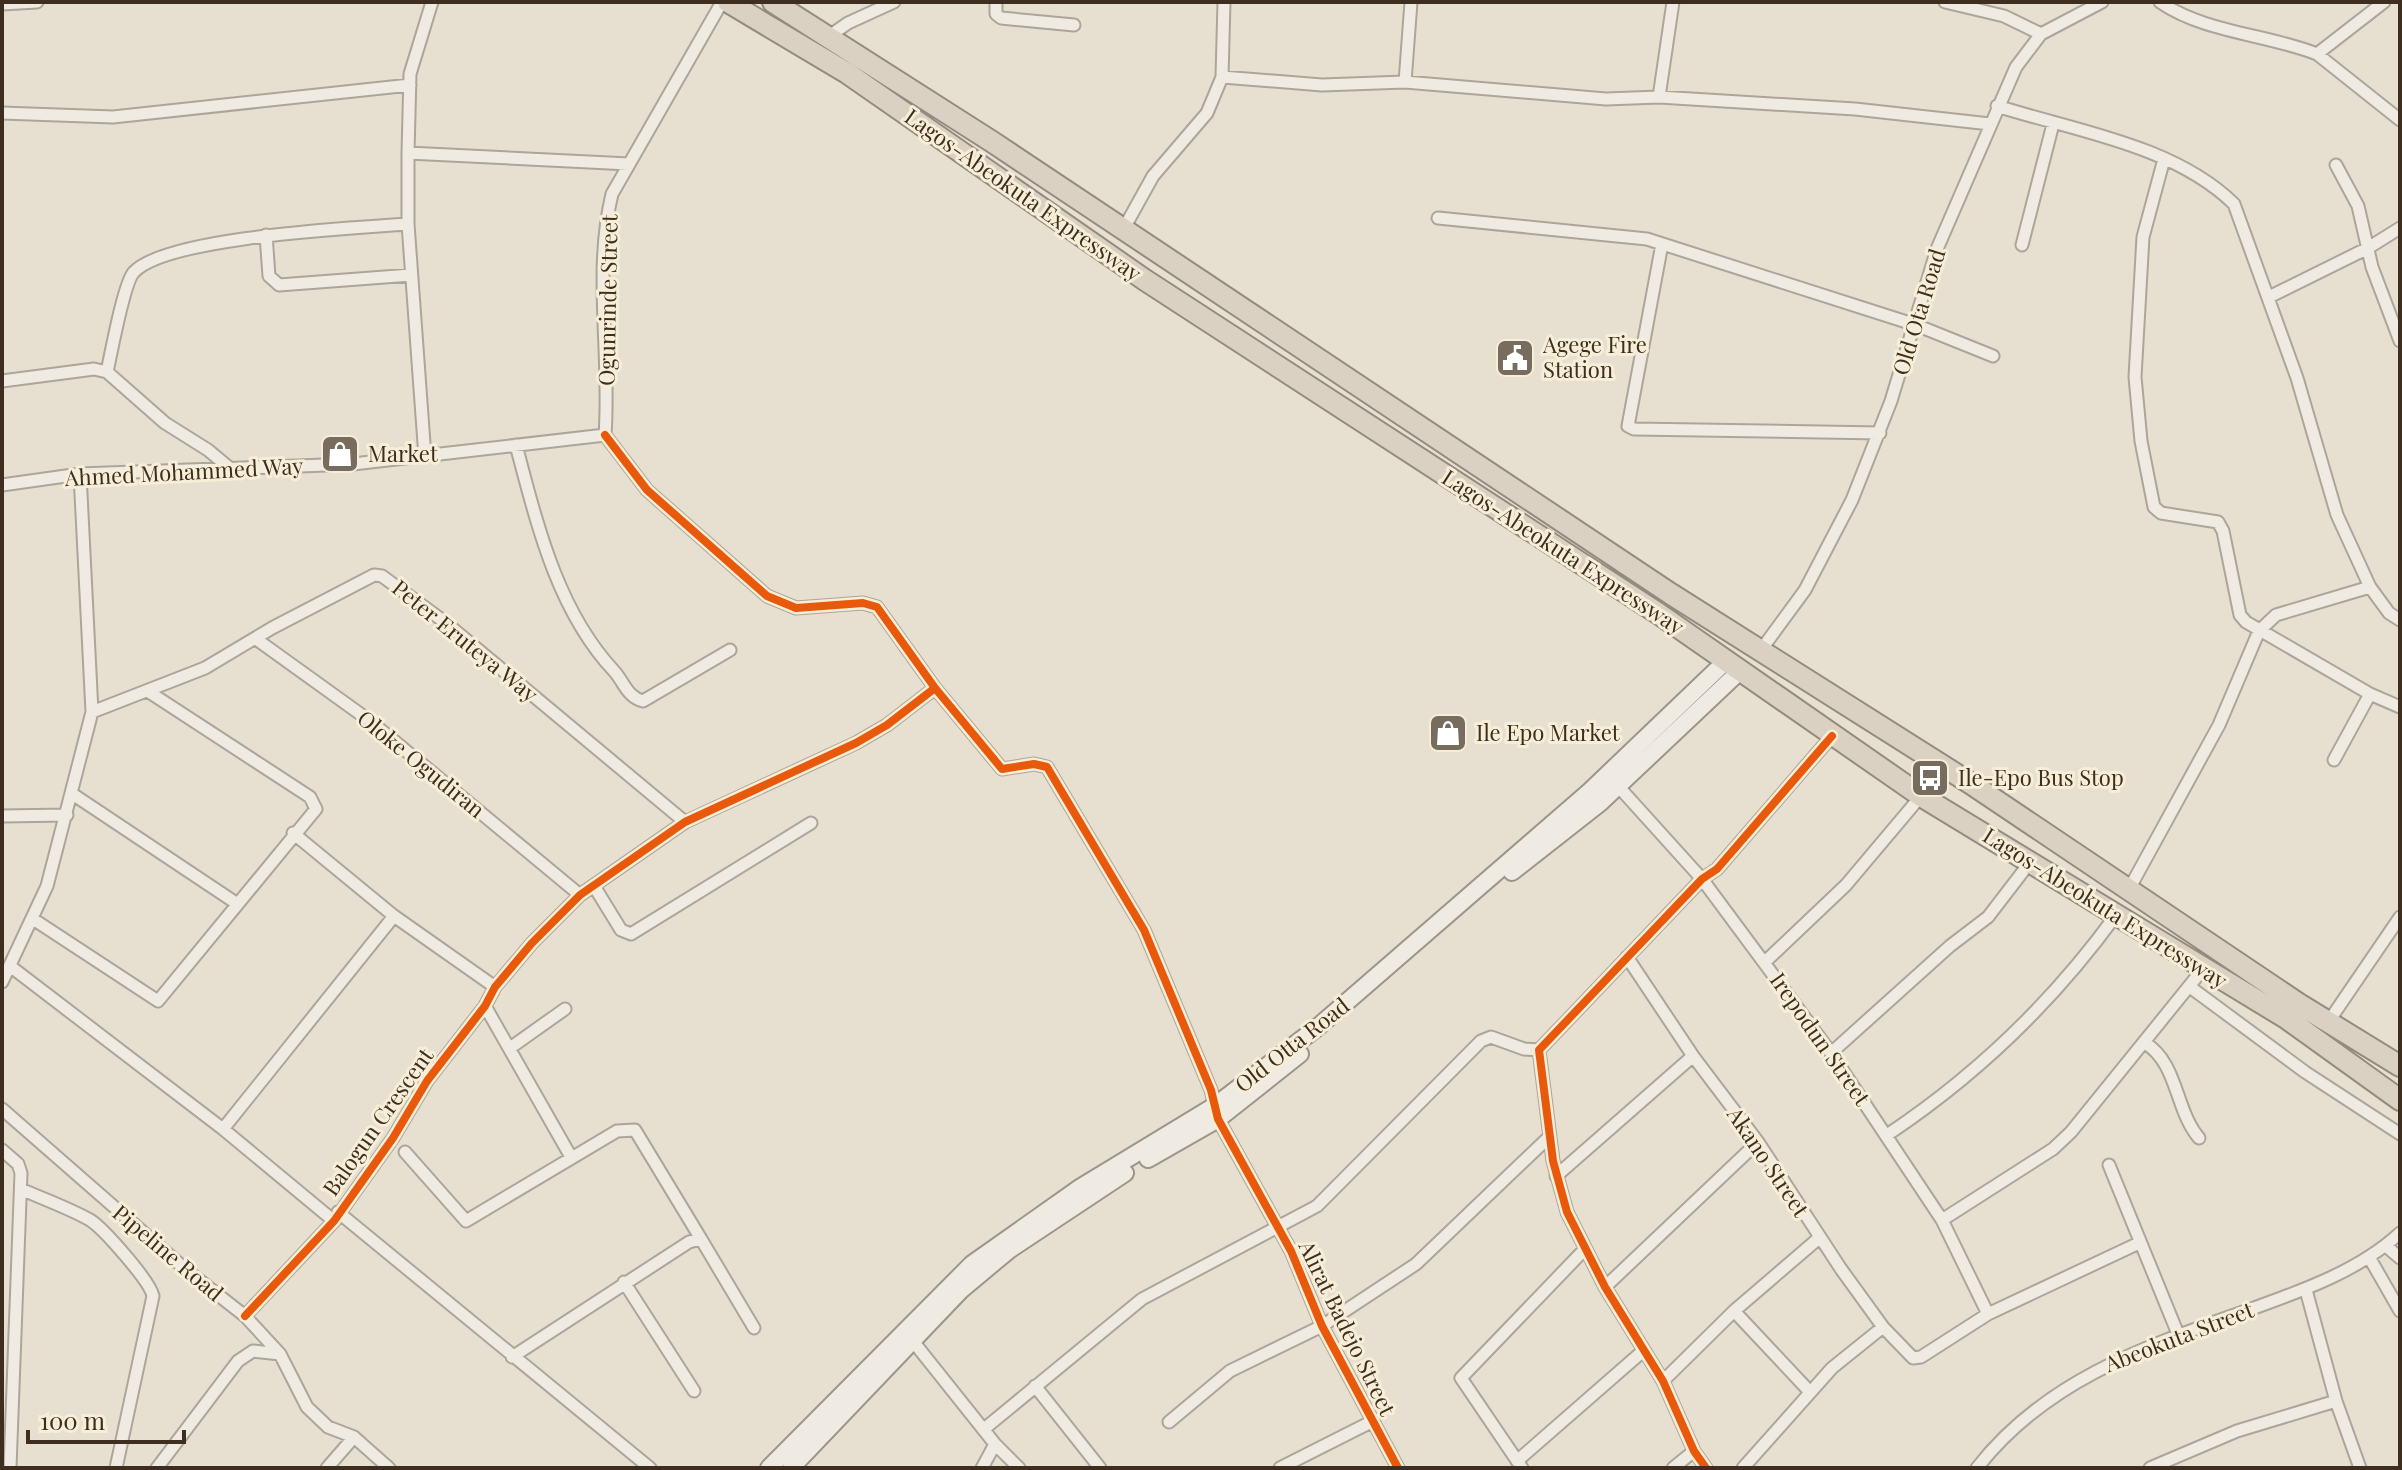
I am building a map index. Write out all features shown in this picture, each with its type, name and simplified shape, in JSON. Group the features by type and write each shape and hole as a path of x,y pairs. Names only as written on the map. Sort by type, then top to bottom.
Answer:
{"highway":[{"name":"Lagos-Abeokuta Expressway","path":"725,2 847,73 1145,280 1734,665 1921,796 2203,969 2292,1011 2329,1021 2400,1066"},
{"name":"Lagos-Abeokuta Expressway","path":"773,2 2128,891 2292,1011 2400,1100"}],"main road":[{"path":"1217,1112 1325,1035 1494,886 1618,786 1734,665"},
{"name":"Old Otta Road","path":"791,1468 961,1290 1009,1250 1217,1112 1734,665"},
{"name":"Old Otta Road","path":"769,1468 906,1327 982,1255 1081,1187 1217,1112"}],"street":[{"path":"2,4 37,2"},
{"path":"425,457 408,224 408,153 414,53 432,2"},
{"name":"Ogunrinde Street","path":"605,435 606,219 612,194 725,2"},
{"path":"828,37 848,23 894,2"},
{"path":"996,2 996,14 1001,18 1074,25"},
{"path":"1123,230 1153,176 1207,113 1222,77 1224,2"},
{"path":"1405,82 1411,2"},
{"path":"1659,97 1673,2"},
{"path":"1945,2 2004,16 2041,34"},
{"name":"Old Ota Road","path":"1761,650 1805,590 1836,535 1880,433 1916,325 1937,249 2016,67 2041,34 2102,2"},
{"path":"2160,2 2199,20 2317,54 2400,120"},
{"path":"2317,54 2384,2"},
{"path":"1222,77 1322,85 1405,82 1553,96 1659,97 1855,109 1990,124"},
{"path":"2,113 113,117 410,85"},
{"path":"1997,106 2164,159 2223,193 2234,204 2269,297 2337,515 2370,587 2389,613 2400,620"},
{"path":"2022,245 2053,124"},
{"path":"408,153 629,164"},
{"path":"2164,159 2143,237 2135,377 2141,441 2151,498 2161,513 2218,522 2223,531 2240,615 2259,631 2370,694 2400,707"},
{"path":"2336,165 2358,206 2368,248 2400,341"},
{"path":"1438,218 1631,236 1916,325 1993,356"},
{"path":"107,372 130,275 150,258 266,235 408,224"},
{"path":"2269,297 2368,248 2400,228"},
{"path":"266,235 269,276 279,285 411,275"},
{"path":"1662,244 1628,426 1634,429 1880,433"},
{"path":"2,381 94,369 107,372 165,423 208,450 232,470"},
{"path":"605,435 647,490 767,596 796,608 863,603 877,607 935,688"},
{"name":"Ahmed Mohammed Way","path":"2,485 80,474 232,470 425,457 605,435"},
{"path":"516,445 539,528 561,587 594,649 625,689 643,701 730,650"},
{"path":"2,982 33,919 67,815 92,712 80,474"},
{"name":"Peter Eruteya Way","path":"92,712 205,668 374,575 391,579 685,822"},
{"path":"2128,891 2212,739 2259,631 2276,615 2370,587"},
{"name":"Oloke Ogudiran","path":"256,639 370,721 580,895"},
{"name":"Balogun Crescent","path":"245,1316 336,1216 393,1138 427,1081 485,1006 495,987 532,943 580,895 685,822 856,743 887,725 935,688"},
{"name":"Alirat Badejo Street","path":"935,688 1002,769 1034,764 1047,767 1144,930 1217,1112 1276,1228 1291,1251 1322,1326 1398,1468"},
{"path":"33,919 158,1001 293,833 316,809 310,797 149,692"},
{"path":"2334,760 2370,694"},
{"path":"1706,1468 1694,1451 1663,1381 1605,1287 1567,1212 1549,1137 1539,1050 1702,879 1717,869 1832,736"},
{"name":"Irepodun Street","path":"1618,786 1702,879 1766,961 1831,1053 1942,1220 1988,1314"},
{"path":"71,793 236,903"},
{"path":"1766,961 1846,885 1921,796"},
{"path":"2,816 67,815"},
{"path":"594,886 621,930 631,934 811,823"},
{"path":"293,833 394,916 495,987"},
{"path":"1831,1053 1950,946 1988,917 2031,861"},
{"path":"1887,1135 1954,1089 2013,1037 2116,915"},
{"path":"223,1129 394,916"},
{"path":"2329,1021 2400,917"},
{"name":"Akano Street","path":"1627,957 1693,1056 1758,1142 1819,1238 1883,1327 1913,1358 1918,1359 1988,1314"},
{"path":"10,966 336,1216 410,1268 512,1357 650,1468"},
{"path":"1942,1220 2053,1149 2089,1113 2203,969"},
{"path":"2190,987 2305,1072 2400,1134"},
{"path":"485,1006 571,1157"},
{"path":"510,1048 565,1009"},
{"path":"984,1429 1142,1299 1302,1217 1348,1178 1481,1041 1491,1037 1524,1049 1539,1050"},
{"path":"2145,1043 2163,1059 2187,1121 2199,1138"},
{"path":"1556,1176 1693,1056"},
{"name":"Pipeline Road","path":"2,1109 185,1269 245,1316 280,1354 307,1407 328,1427 354,1437 389,1468"},
{"path":"405,1152 466,1221 617,1131 635,1130 754,1328"},
{"path":"1169,1422 1208,1385 1322,1326 1428,1254 1549,1137"},
{"path":"1605,1287 1758,1142"},
{"path":"2,1150 18,1164 21,1189 10,1468"},
{"path":"2109,1165 2178,1334"},
{"path":"21,1189 94,1223 141,1272 152,1288 153,1296 116,1468"},
{"name":"Abeokuta Street","path":"1977,1468 2008,1430 2059,1392 2108,1363 2178,1334 2306,1290 2369,1257 2400,1233"},
{"path":"1663,1381 1734,1311 1819,1238"},
{"path":"512,1357 624,1282 689,1242 701,1239"},
{"path":"1988,1314 2139,1243"},
{"path":"2386,1246 2400,1258"},
{"path":"1585,1249 1461,1378 1520,1465 1643,1351"},
{"path":"2369,1257 2400,1311"},
{"path":"624,1282 694,1391"},
{"path":"2306,1290 2336,1401 2360,1468"},
{"path":"1734,1311 1810,1392"},
{"path":"1743,1468 1810,1392 1883,1327"},
{"path":"912,1340 995,1444 1019,1468"},
{"path":"157,1468 238,1361 253,1351 280,1354"},
{"path":"1035,1386 1100,1468"},
{"path":"2150,1468 2237,1431 2336,1401"},
{"path":"1280,1468 1371,1422"},
{"path":"327,1468 354,1437"},
{"path":"982,1468 995,1444"},
{"path":"1673,1468 1694,1451"}],"cycle path":[{"path":"605,435 647,490 767,596 796,608 863,603 877,607 935,688 1002,769 1034,764 1047,767 1144,930 1211,1090 1218,1119 1291,1251 1322,1326 1398,1468"},
{"path":"245,1316 334,1221 393,1138 427,1081 485,1006 495,987 532,943 580,895 685,822 856,743 887,725 935,688"},
{"path":"1706,1468 1694,1451 1663,1381 1605,1287 1567,1212 1553,1161 1539,1050 1702,879 1717,869 1832,736"}],"place":[{"name":"Agege Fire Station","path":"1515,358"},
{"name":"Market","path":"340,454"},
{"name":"Ile Epo Market","path":"1448,733"},
{"name":"Ile-Epo Bus Stop","path":"1930,778"}]}
